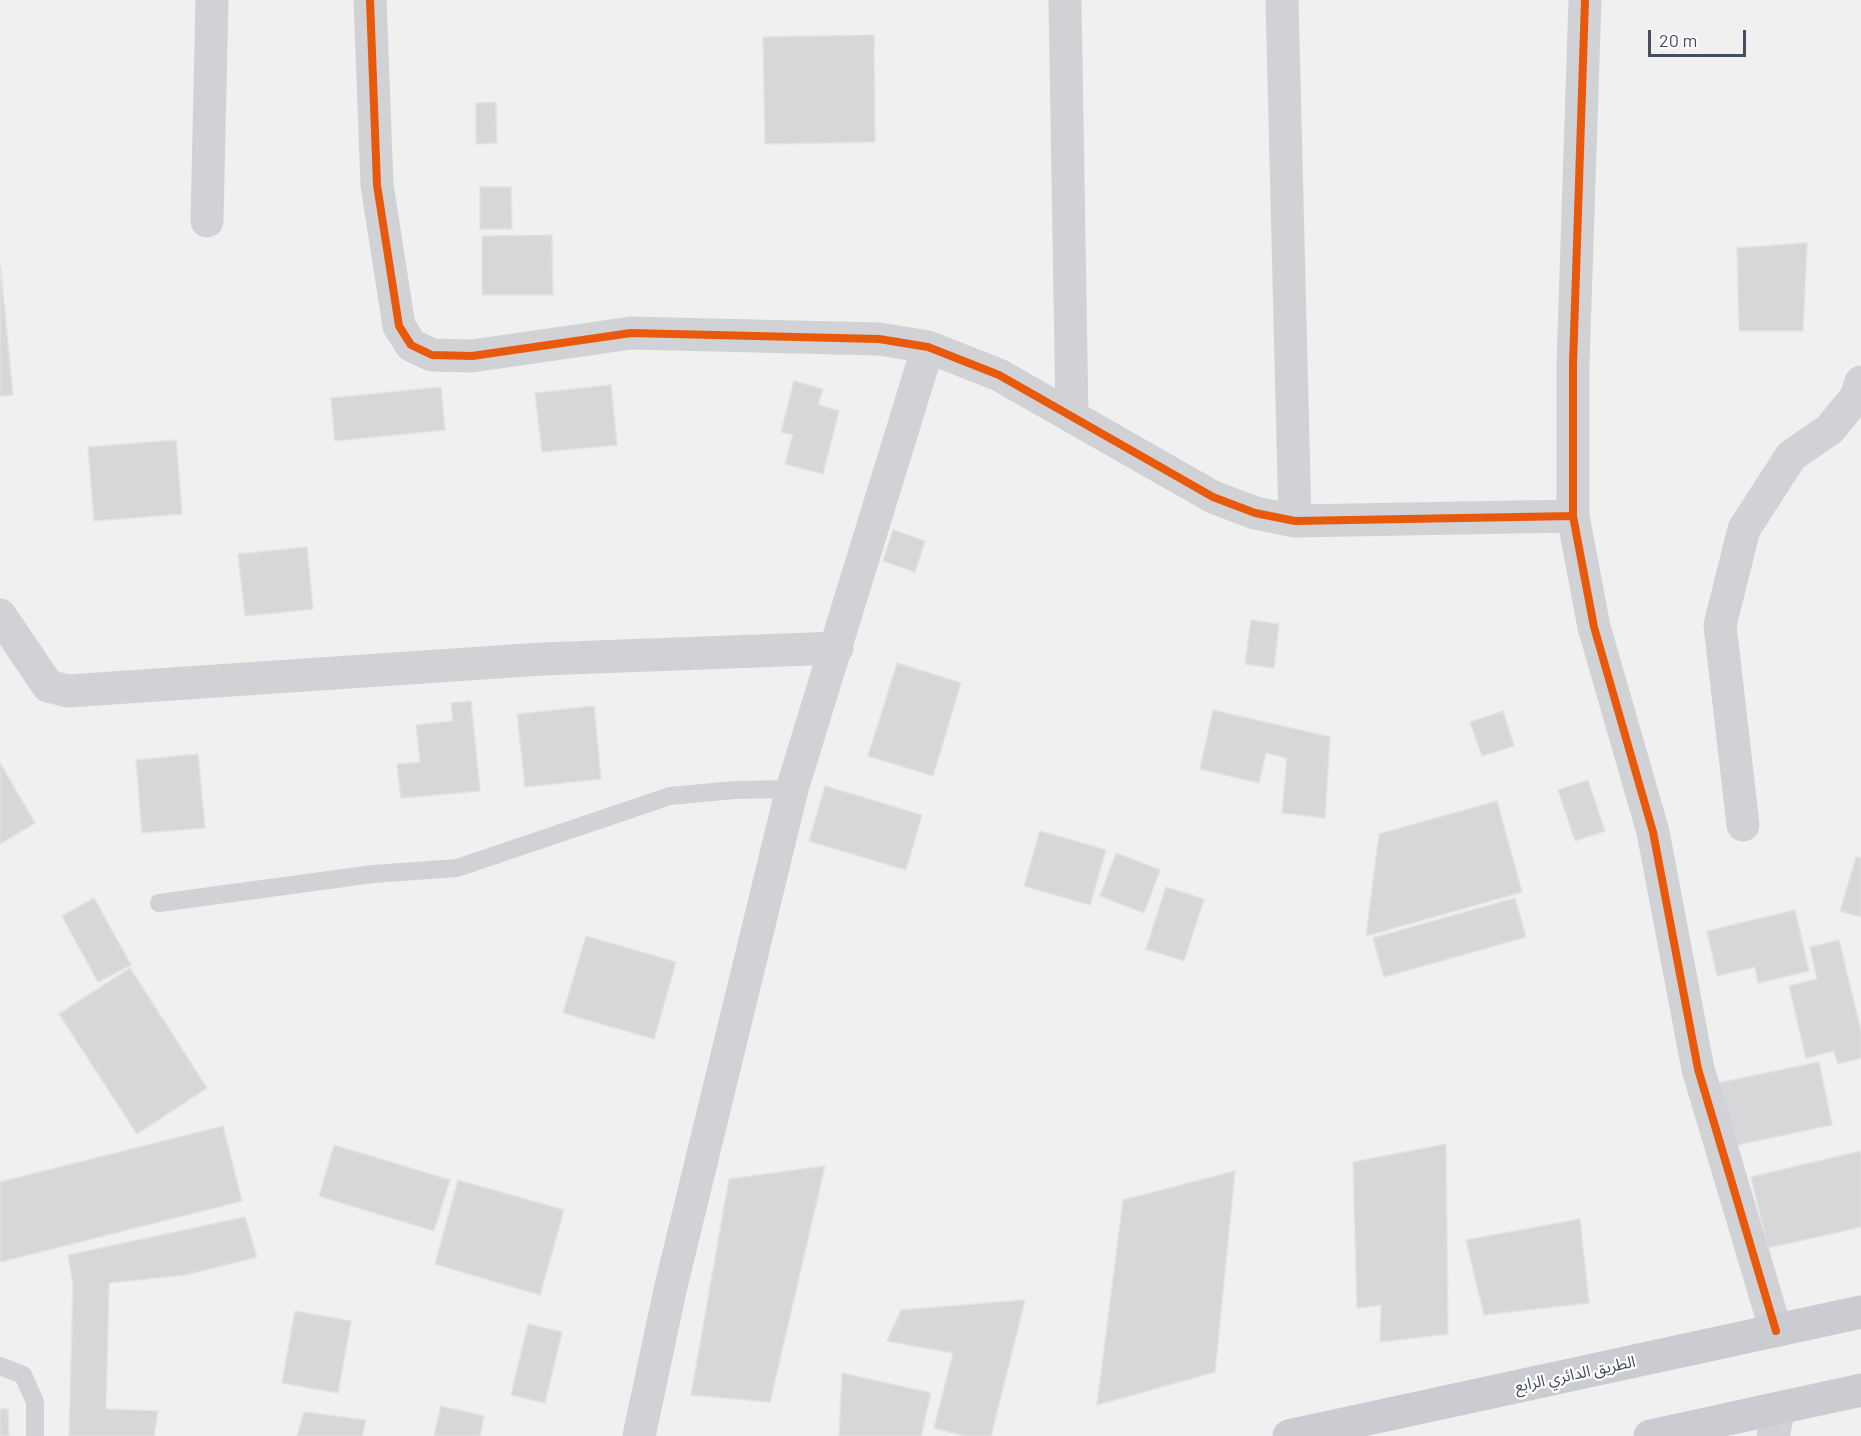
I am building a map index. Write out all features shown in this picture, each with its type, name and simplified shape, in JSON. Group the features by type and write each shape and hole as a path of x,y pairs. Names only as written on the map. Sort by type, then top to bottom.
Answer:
{"main road":[{"name":"الطريق الدائري الرابع","path":"1289,1436 1861,1312"},
{"path":"1650,1436 1776,1422 1861,1390"}],"street":[{"path":"207,221 212,0"},
{"path":"370,0 377,185 399,326 411,345 432,355 472,356 631,333 879,339 928,347 999,375 1213,497 1255,513 1295,521 1574,516"},
{"path":"1065,0 1072,416"},
{"path":"1282,0 1295,521"},
{"path":"1585,0 1573,364 1574,516 1594,627 1653,832 1698,1069 1776,1331"},
{"path":"639,1436 674,1275 792,789 928,347"},
{"path":"1743,825 1720,625 1744,528 1791,456 1830,429 1856,397 1861,382"},
{"path":"0,615 48,686 68,691 542,659 837,648"}],"lane":[{"path":"159,903 373,874 457,868 670,796 735,790 792,789"},
{"path":"0,1366 23,1375 35,1402 35,1436"}],"building":[{"path":"874,35 875,142 765,144 763,37"},
{"path":"496,102 497,143 476,144 476,103"},
{"path":"480,187 511,187 512,229 480,229"},
{"path":"552,235 553,295 482,295 482,236"},
{"path":"1807,243 1803,331 1739,331 1737,248"},
{"path":"0,262 13,395 0,396"},
{"path":"794,381 823,389 818,405 839,411 823,474 785,464 793,435 781,432"},
{"path":"611,385 617,445 542,452 535,393"},
{"path":"441,387 445,430 335,441 331,398"},
{"path":"176,440 182,514 94,521 88,447"},
{"path":"893,530 925,541 915,572 883,561"},
{"path":"307,547 313,609 245,616 238,554"},
{"path":"1251,620 1279,624 1274,668 1245,664"},
{"path":"897,663 961,683 933,776 868,756"},
{"path":"471,701 480,791 401,798 397,764 420,762 416,725 453,721 451,703"},
{"path":"594,706 601,779 525,787 517,714"},
{"path":"1213,710 1330,737 1325,818 1282,813 1287,758 1266,753 1259,783 1200,769"},
{"path":"1503,711 1514,746 1482,756 1470,722"},
{"path":"198,754 205,828 142,833 136,760"},
{"path":"0,763 35,823 0,844"},
{"path":"1588,780 1605,831 1575,841 1558,790"},
{"path":"825,786 922,815 906,870 809,841"},
{"path":"1497,801 1522,892 1366,936 1379,834"},
{"path":"1040,831 1106,850 1090,905 1024,886"},
{"path":"1116,853 1160,870 1144,913 1100,896"},
{"path":"1856,857 1861,858 1861,917 1840,911"},
{"path":"1166,887 1204,899 1184,961 1146,949"},
{"path":"94,898 131,965 98,982 62,916"},
{"path":"1515,898 1526,937 1384,977 1373,938"},
{"path":"1795,910 1809,971 1758,983 1755,967 1717,976 1707,931"},
{"path":"586,936 676,962 654,1039 563,1013"},
{"path":"1839,940 1861,1031 1861,1058 1838,1064 1834,1051 1806,1058 1789,986 1817,979 1810,947"},
{"path":"130,968 207,1088 137,1134 59,1014"},
{"path":"1819,1062 1832,1125 1727,1147 1713,1084"},
{"path":"223,1126 242,1201 0,1262 0,1182"},
{"path":"1446,1144 1448,1334 1380,1342 1381,1305 1357,1308 1353,1162"},
{"path":"334,1145 450,1180 434,1231 319,1196"},
{"path":"1861,1151 1861,1227 1768,1248 1751,1177"},
{"path":"825,1166 770,1402 691,1395 729,1179"},
{"path":"1235,1171 1215,1372 1097,1405 1123,1200"},
{"path":"458,1180 564,1210 540,1295 435,1264"},
{"path":"245,1217 257,1257 185,1275 109,1283 106,1409 158,1411 154,1436 69,1436 73,1286 68,1255"},
{"path":"1580,1219 1589,1303 1484,1315 1466,1240"},
{"path":"1025,1300 991,1436 965,1436 934,1428 953,1353 887,1341 901,1310"},
{"path":"295,1311 351,1321 338,1393 282,1383"},
{"path":"528,1324 562,1332 545,1403 511,1395"},
{"path":"842,1373 931,1393 921,1436 839,1436"},
{"path":"441,1406 484,1416 480,1436 434,1436"},
{"path":"0,1409 8,1409 9,1436 0,1436"},
{"path":"304,1412 366,1420 362,1436 297,1436"}],"cycle path":[{"path":"370,0 377,185 399,326 411,345 432,355 472,356 631,333 879,339 928,347 999,375 1213,497 1255,513 1295,521 1573,516"},
{"path":"1585,0 1573,364 1573,516 1594,627 1653,832 1698,1069 1776,1331"}]}
